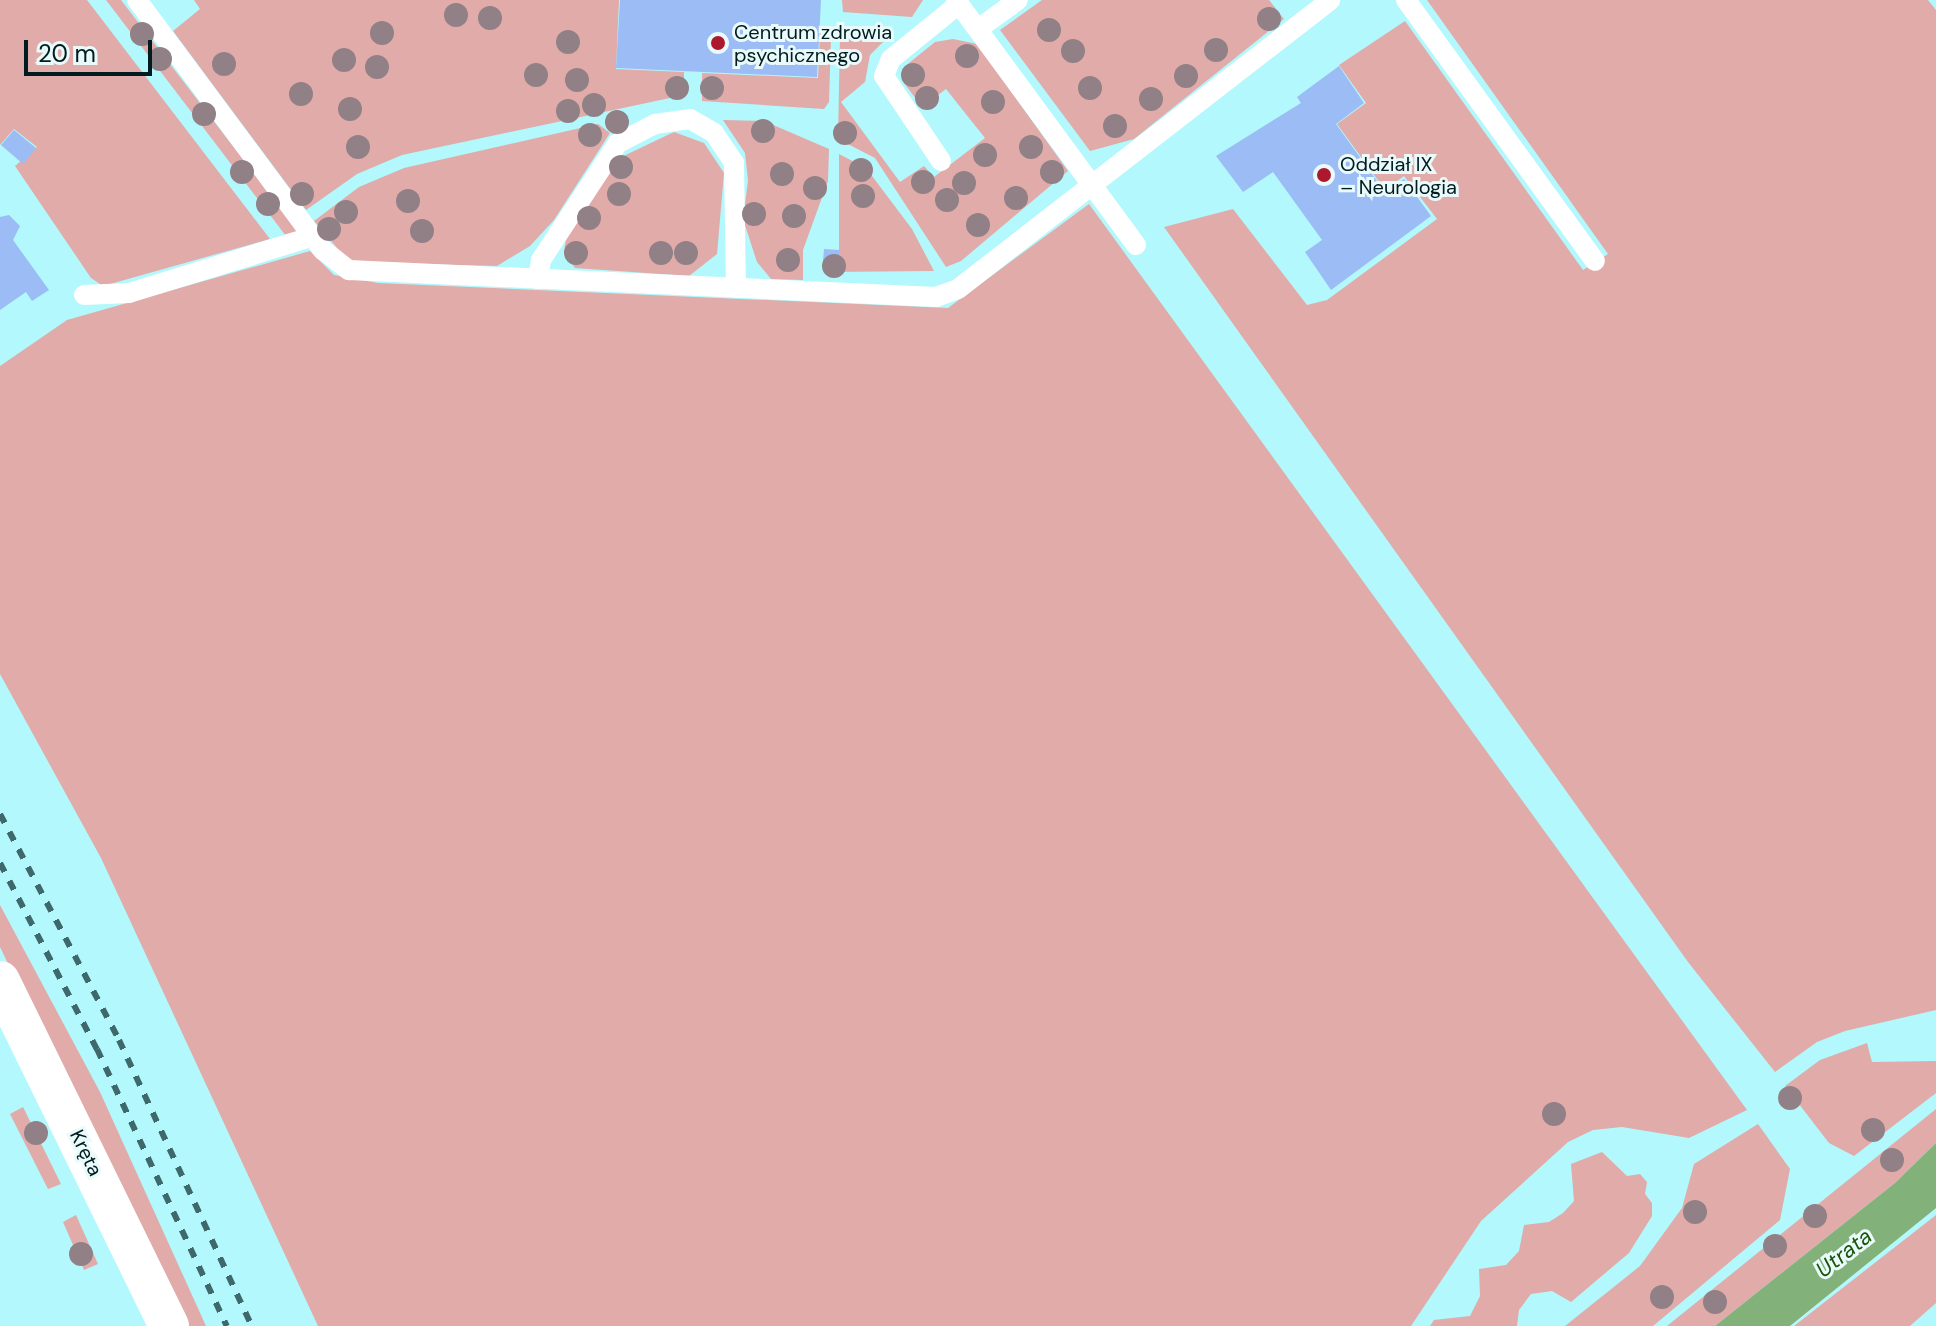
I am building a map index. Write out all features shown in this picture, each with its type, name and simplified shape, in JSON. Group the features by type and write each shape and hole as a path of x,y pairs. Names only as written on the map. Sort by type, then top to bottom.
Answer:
{"street":[{"name":"Kręta","path":"0,981 169,1326"}],"lane":[{"path":"137,0 335,263 358,272 948,294 1330,0"},
{"path":"978,29 1018,0"},
{"path":"1406,0 1595,261"},
{"path":"941,161 884,76 891,59 958,2 1136,245"},
{"path":"538,279 541,260 618,143 655,124 690,119 714,133 734,163 736,288"},
{"path":"84,295 129,293 314,236"}],"shaded area":[{"path":"0,0 87,0 270,239 103,286 91,278 15,166 37,147 14,129 0,145"},
{"path":"106,0 121,0 298,231 286,236"},
{"path":"194,0 619,0 616,69 684,72 684,95 402,155 357,174 306,210 173,31 200,9"},
{"path":"842,0 923,0 912,17 843,12"},
{"path":"1042,0 1269,0 1284,19 1134,139 1090,151 1000,30"},
{"path":"1427,0 1928,0 1936,10 1936,1010 1845,1031 1817,1042 1775,1072 1688,962 1164,227 1233,209 1307,305 1327,300 1437,219 1404,176 1385,190 1337,124 1366,103 1339,65 1405,21 1583,270 1608,254"},
{"path":"820,31 831,38 829,102 824,109 702,101 702,73 818,78"},
{"path":"846,31 891,34 870,55 865,82 841,102 900,182 924,166 934,177 985,138 946,89 922,107 904,83 904,67 935,42 953,39 977,44 1068,171 961,261 946,267 875,158 838,139 840,37"},
{"path":"723,120 764,121 829,149 828,181 803,250 803,280 771,279 757,262 743,219 748,181 745,153"},
{"path":"598,124 610,133 554,220 530,246 497,266 349,262 314,221 359,187 404,168"},
{"path":"674,132 704,143 724,173 717,254 689,276 575,268 564,252 566,238 615,160"},
{"path":"839,154 866,168 912,229 934,271 827,272 826,263 839,262"},
{"path":"1089,204 1747,1110 1689,1138 1622,1127 1593,1130 1568,1142 1481,1221 1411,1326 318,1326 101,858 0,674 0,366 67,320 310,251 334,275 378,283 948,308"},
{"path":"0,905 100,1092 206,1326 183,1326 0,947"},
{"path":"1867,1043 1872,1062 1936,1061 1936,1093 1854,1156 1829,1143 1785,1086 1820,1060"},
{"path":"23,1107 61,1184 48,1189 10,1114"},
{"path":"1936,1109 1936,1143 1895,1183 1715,1326 1667,1326"},
{"path":"1758,1124 1790,1169 1780,1220 1653,1326 1565,1326 1640,1266 1682,1208 1694,1164"},
{"path":"1602,1152 1627,1176 1640,1174 1647,1182 1645,1194 1652,1203 1652,1216 1629,1253 1571,1302 1552,1291 1531,1294 1519,1310 1517,1326 1430,1326 1434,1320 1470,1316 1480,1296 1479,1269 1506,1265 1519,1251 1524,1225 1549,1222 1563,1213 1574,1201 1571,1164"},
{"path":"76,1215 98,1264 84,1270 63,1222"},
{"path":"1936,1215 1936,1303 1910,1326 1794,1326"}],"water":[{"name":"Utrata","path":"1936,1143 1936,1208 1790,1326 1715,1326 1895,1183"}],"building":[{"name":"Centrum zdrowia psychicznego","path":"620,0 821,0 817,77 616,68"},
{"name":"Oddział IX – Neurologia","path":"1339,66 1364,103 1336,124 1385,192 1404,179 1431,216 1331,290 1305,252 1322,240 1273,172 1243,192 1216,156 1301,103 1297,97"},
{"path":"14,130 36,148 23,164 1,145"},
{"path":"9,215 20,226 13,240 49,290 32,301 26,292 0,310 0,217"},
{"path":"824,249 839,250 839,262 823,261"}],"railway":[{"path":"0,814 119,1040 252,1326"},
{"path":"0,863 97,1049 227,1326"}],"place":[{"name":"Centrum zdrowia psychicznego","path":"718,43"},
{"name":"Oddział IX – Neurologia","path":"1324,175"}]}
